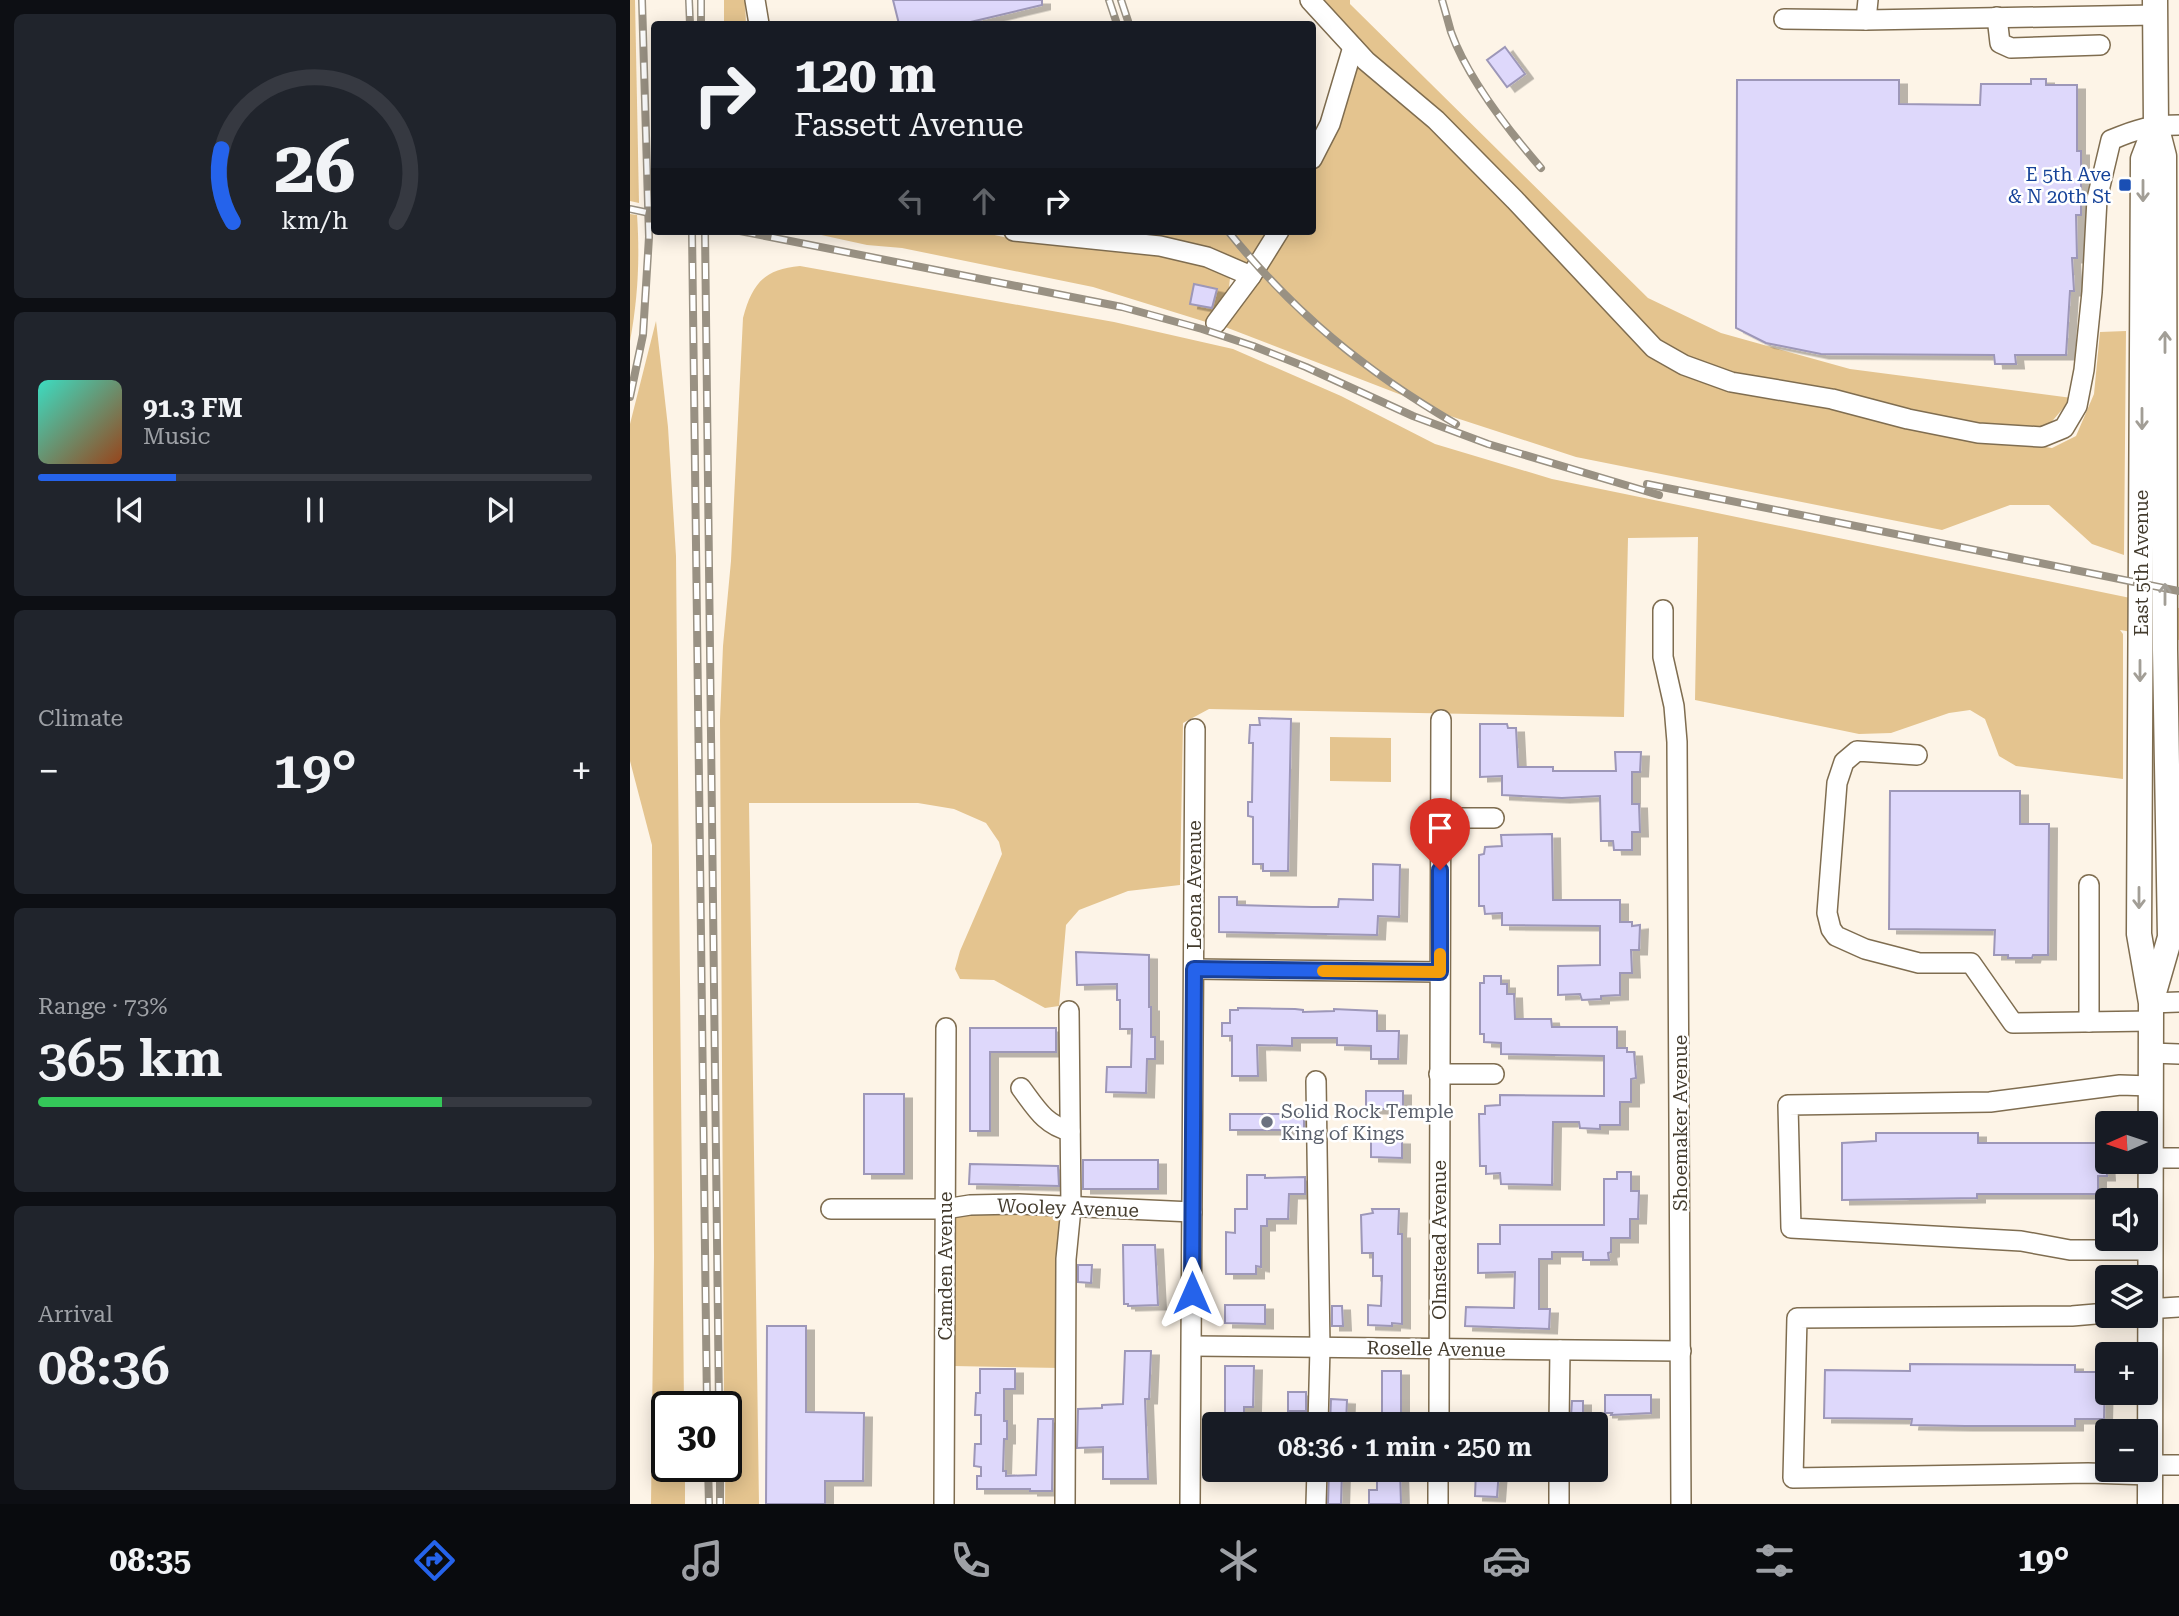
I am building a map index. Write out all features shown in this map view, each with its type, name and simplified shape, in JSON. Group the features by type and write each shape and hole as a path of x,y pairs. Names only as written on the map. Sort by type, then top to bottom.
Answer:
{"main road":[{"name":"East 5th Avenue","path":"2151,1111 2151,1012 2169,937 2165,650 2164,156 2168,125 2155,8"},
{"name":"East 5th Avenue","path":"2148,1328 2149,1419"},
{"name":"East 5th Avenue","path":"2150,1482 2150,1504"}],"street":[{"path":"755,0 758,21"},
{"path":"1310,0 1366,61 1436,120 1569,256 1654,348 1684,365 1731,382 1832,399 1908,419 1978,433 2042,437 2064,428 2077,406 2084,370 2097,198 2111,140 2138,128 2168,125"},
{"path":"1866,20 1868,0"},
{"path":"1784,19 1997,17 2155,8"},
{"path":"1997,17 2000,43 2011,48 2100,45"},
{"path":"1316,151 1330,124 1353,47"},
{"path":"1053,235 1160,246 1207,257 1251,276"},
{"path":"1216,323 1251,276 1277,235"},
{"name":"Shoemaker Avenue","path":"1663,610 1663,657 1674,706 1677,742 1681,1504"},
{"name":"Olmstead Avenue","path":"1438,1412 1441,720"},
{"name":"Leona Avenue","path":"1190,1504 1195,729"},
{"path":"1917,755 1857,751 1844,762 1837,783 1827,913 1831,929 1836,936 1865,949 1919,963 1971,963 2013,1023 2090,1022 2151,1012 2179,1002"},
{"path":"1441,818 1494,818"},
{"path":"2089,885 2090,1022"},
{"path":"1194,969 1440,972"},
{"path":"1065,1504 1066,1259 1071,1208 1069,1011"},
{"name":"Camden Avenue","path":"944,1504 946,1028"},
{"path":"2151,1054 2179,1054"},
{"path":"1439,1074 1494,1074"},
{"path":"1316,1081 1320,1348 1318,1412"},
{"path":"2095,1250 2070,1250 2021,1241 1791,1228 1788,1105 1990,1102 2120,1085 2151,1086"},
{"path":"1021,1088 1055,1128 1070,1131"},
{"path":"2158,1158 2179,1158"},
{"name":"Wooley Avenue","path":"831,1209 945,1209 970,1205 1019,1204 1192,1212"},
{"path":"2158,1308 2179,1307"},
{"path":"2095,1314 1797,1318 1793,1478 2095,1474"},
{"name":"Roselle Avenue","path":"1192,1346 1681,1351"},
{"path":"1559,1412 1560,1350"},
{"path":"2158,1469 2179,1465"},
{"path":"1316,1504 1317,1482"},
{"path":"1438,1482 1438,1504"},
{"path":"1559,1482 1559,1504"}],"shaded area":[{"path":"630,0 635,0 639,203 630,201"},
{"path":"724,0 745,0 746,21 724,21"},
{"path":"1320,0 1350,0 1350,4 1648,298 1721,333 1850,369 2072,398 2048,426 2026,430 1949,433 2052,448 2076,436 2094,394 2100,332 2126,331 2124,555 2092,544 2049,505 2010,505 1942,530 1576,457 1447,415 1220,325 1282,235 1316,235 1316,165 1339,115 1352,66"},
{"path":"630,214 637,215 638,247 637,294 630,341"},
{"path":"821,235 994,235 1158,254 1219,271 1230,278 1228,297 1206,322 1093,287 902,248 867,245"},
{"path":"1145,235 1265,235 1251,264"},
{"path":"800,266 1114,322 1233,349 1341,396 1435,444 1552,479 2179,608 2179,640 2120,630 2123,634 2123,779 2016,766 1999,756 1985,719 1970,710 1949,713 1891,733 1859,734 1695,700 1698,537 1628,538 1624,717 1209,709 1183,723 1180,885 1128,891 1079,910 1066,925 1059,1006 1045,1008 994,980 960,979 955,969 960,951 1002,854 999,842 986,823 954,809 918,803 749,803 759,1504 725,1504 725,1482 742,1482 742,1391 724,1391 720,720 723,646 731,561 743,318 755,287 761,280 788,268"},
{"path":"656,321 668,427 676,556 684,1391 652,1391 652,845 630,761 630,424"},
{"path":"1330,737 1391,738 1391,782 1330,781"},
{"path":"954,1212 1055,1212 1064,1220 1061,1368 953,1366"},
{"path":"651,1482 685,1482 685,1504 651,1504"}],"building":[{"path":"893,0 1042,0 1042,5 975,21 898,21"},
{"path":"1505,47 1525,74 1507,87 1487,60"},
{"path":"2031,79 2046,79 2046,85 2077,85 2081,215 2076,215 2077,258 2072,258 2074,291 2070,291 2066,355 2015,355 2016,364 1995,364 1994,355 1821,354 1766,343 1736,328 1737,80 1899,80 1899,104 1980,105 1981,84 2031,84"},
{"path":"1194,284 1217,289 1212,308 1190,304"},
{"path":"1259,718 1291,719 1288,871 1263,871 1263,864 1253,864 1253,817 1248,816 1248,802 1252,802 1253,743 1249,743 1250,725 1260,725"},
{"path":"1480,724 1507,724 1508,728 1516,728 1518,767 1553,767 1553,771 1616,771 1615,752 1641,752 1640,772 1632,772 1632,804 1639,804 1640,832 1632,832 1632,850 1614,850 1613,841 1601,841 1600,796 1562,798 1502,795 1502,776 1480,777"},
{"path":"1890,791 2020,791 2020,824 2049,824 2048,955 2008,958 2008,955 1994,955 1995,930 1889,929"},
{"path":"1552,834 1553,900 1620,900 1620,922 1632,922 1632,926 1640,925 1639,950 1631,950 1632,973 1620,973 1620,995 1582,1000 1580,994 1558,995 1558,966 1600,965 1600,926 1502,925 1502,913 1485,914 1484,906 1479,906 1479,855 1484,854 1485,847 1502,846 1501,835"},
{"path":"1373,864 1400,865 1399,917 1378,916 1377,935 1219,932 1219,897 1237,897 1237,905 1312,907 1338,907 1339,899 1373,900"},
{"path":"1076,952 1149,955 1149,1007 1151,1037 1155,1037 1155,1059 1147,1059 1146,1093 1106,1092 1107,1067 1131,1067 1132,1029 1120,1029 1117,984 1077,985"},
{"path":"1484,976 1501,976 1501,984 1507,984 1507,994 1514,994 1515,1019 1551,1019 1552,1027 1617,1027 1617,1048 1627,1048 1627,1052 1634,1052 1636,1078 1631,1079 1631,1102 1620,1102 1620,1125 1600,1125 1600,1129 1580,1128 1579,1122 1553,1122 1552,1185 1501,1184 1500,1173 1486,1174 1486,1166 1480,1166 1479,1114 1485,1114 1485,1106 1500,1105 1500,1095 1604,1096 1604,1056 1501,1054 1501,1043 1484,1042 1484,1034 1480,1034 1480,983 1484,983"},
{"path":"1295,1009 1303,1012 1334,1009 1377,1011 1377,1031 1399,1031 1398,1059 1371,1059 1371,1046 1337,1045 1337,1038 1292,1038 1292,1046 1257,1045 1258,1076 1232,1076 1232,1036 1222,1036 1222,1023 1230,1023 1230,1010"},
{"path":"970,1028 1056,1028 1056,1052 990,1052 990,1131 970,1131"},
{"path":"1366,1091 1403,1091 1403,1109 1366,1109"},
{"path":"864,1094 904,1094 904,1174 864,1174"},
{"name":"Solid Rock Temple King of Kings","path":"1230,1114 1304,1114 1304,1130 1230,1130"},
{"path":"1876,1133 1978,1133 1978,1143 2095,1143 2095,1174 2107,1176 2098,1176 2095,1194 1977,1194 1977,1198 1842,1200 1842,1143 1876,1141"},
{"path":"1371,1139 1402,1140 1402,1158 1371,1157"},
{"path":"1083,1160 1158,1160 1158,1189 1083,1189"},
{"path":"970,1164 1058,1166 1059,1186 969,1184"},
{"path":"1617,1172 1631,1172 1631,1191 1639,1191 1638,1219 1630,1219 1630,1238 1611,1238 1609,1260 1583,1260 1583,1252 1552,1252 1552,1259 1539,1259 1539,1309 1550,1309 1549,1329 1465,1326 1466,1307 1514,1308 1515,1272 1478,1273 1478,1244 1500,1244 1500,1225 1604,1225 1604,1179 1617,1179"},
{"path":"1247,1175 1265,1175 1265,1178 1305,1177 1305,1194 1289,1194 1288,1219 1267,1219 1267,1226 1261,1226 1261,1267 1256,1266 1256,1274 1226,1274 1226,1232 1235,1233 1235,1209 1247,1209"},
{"path":"1372,1209 1399,1209 1398,1234 1402,1234 1402,1324 1368,1325 1368,1305 1381,1306 1382,1276 1373,1276 1373,1253 1362,1253 1361,1215 1373,1213"},
{"path":"1123,1245 1155,1245 1158,1305 1124,1304"},
{"path":"1078,1265 1092,1265 1091,1283 1078,1282"},
{"path":"1225,1305 1265,1305 1265,1324 1225,1323"},
{"path":"1332,1306 1342,1306 1343,1326 1332,1326"},
{"path":"767,1326 806,1326 806,1412 864,1413 863,1481 825,1481 825,1504 766,1504"},
{"path":"1125,1351 1151,1351 1149,1399 1145,1399 1148,1479 1103,1479 1103,1447 1077,1448 1078,1409 1123,1404"},
{"path":"1910,1364 2075,1365 2075,1372 2095,1372 2095,1405 2104,1405 2104,1419 2075,1419 2075,1426 1965,1426 1911,1425 1912,1419 1824,1418 1825,1370 1910,1371"},
{"path":"1225,1366 1254,1366 1253,1407 1244,1407 1244,1412 1225,1412"},
{"path":"980,1369 1015,1369 1015,1389 1004,1389 1007,1439 1004,1439 1003,1471 1006,1471 1006,1476 1036,1475 1038,1419 1053,1419 1052,1491 977,1489 977,1476 981,1476 981,1467 974,1466 975,1444 981,1444 981,1415 975,1415 976,1393 980,1393"},
{"path":"1382,1371 1401,1371 1401,1412 1382,1412"},
{"path":"1288,1392 1306,1392 1306,1411 1288,1411"},
{"path":"1605,1395 1651,1395 1651,1413 1611,1415 1612,1413 1605,1412"},
{"path":"1331,1399 1347,1400 1346,1412 1330,1412"},
{"path":"1572,1401 1583,1401 1583,1412 1571,1412"},
{"path":"1329,1482 1342,1482 1341,1504 1328,1504"},
{"path":"1377,1482 1400,1482 1401,1504 1369,1504 1369,1490 1377,1490"},
{"path":"1476,1482 1498,1482 1497,1497 1475,1496"}],"railway":[{"path":"630,397 643,335 649,237 642,0"},
{"path":"689,0 690,21"},
{"path":"701,0 701,21"},
{"path":"1109,0 1116,21"},
{"path":"1121,0 1128,21"},
{"path":"1442,0 1451,32 1467,67 1503,121 1541,168"},
{"path":"630,209 651,213"},
{"path":"692,235 707,1391"},
{"path":"705,235 719,1391"},
{"path":"760,235 1122,307 1202,329 1306,367 1413,416 1488,444 1659,495"},
{"path":"1231,235 1279,288 1333,338 1391,383 1456,424"},
{"path":"1647,484 2179,591"},
{"path":"708,1482 709,1504"},
{"path":"720,1482 720,1504"}],"slow traffic":[{"path":"1323,971 1440,972 1440,954"}],"place":[{"name":"E 5th Ave & N 20th St","path":"2125,185"},
{"name":"Solid Rock Temple King of Kings","path":"1267,1122"}],"route":[{"path":"1192,1293 1194,969 1440,972 1440,870"}]}
